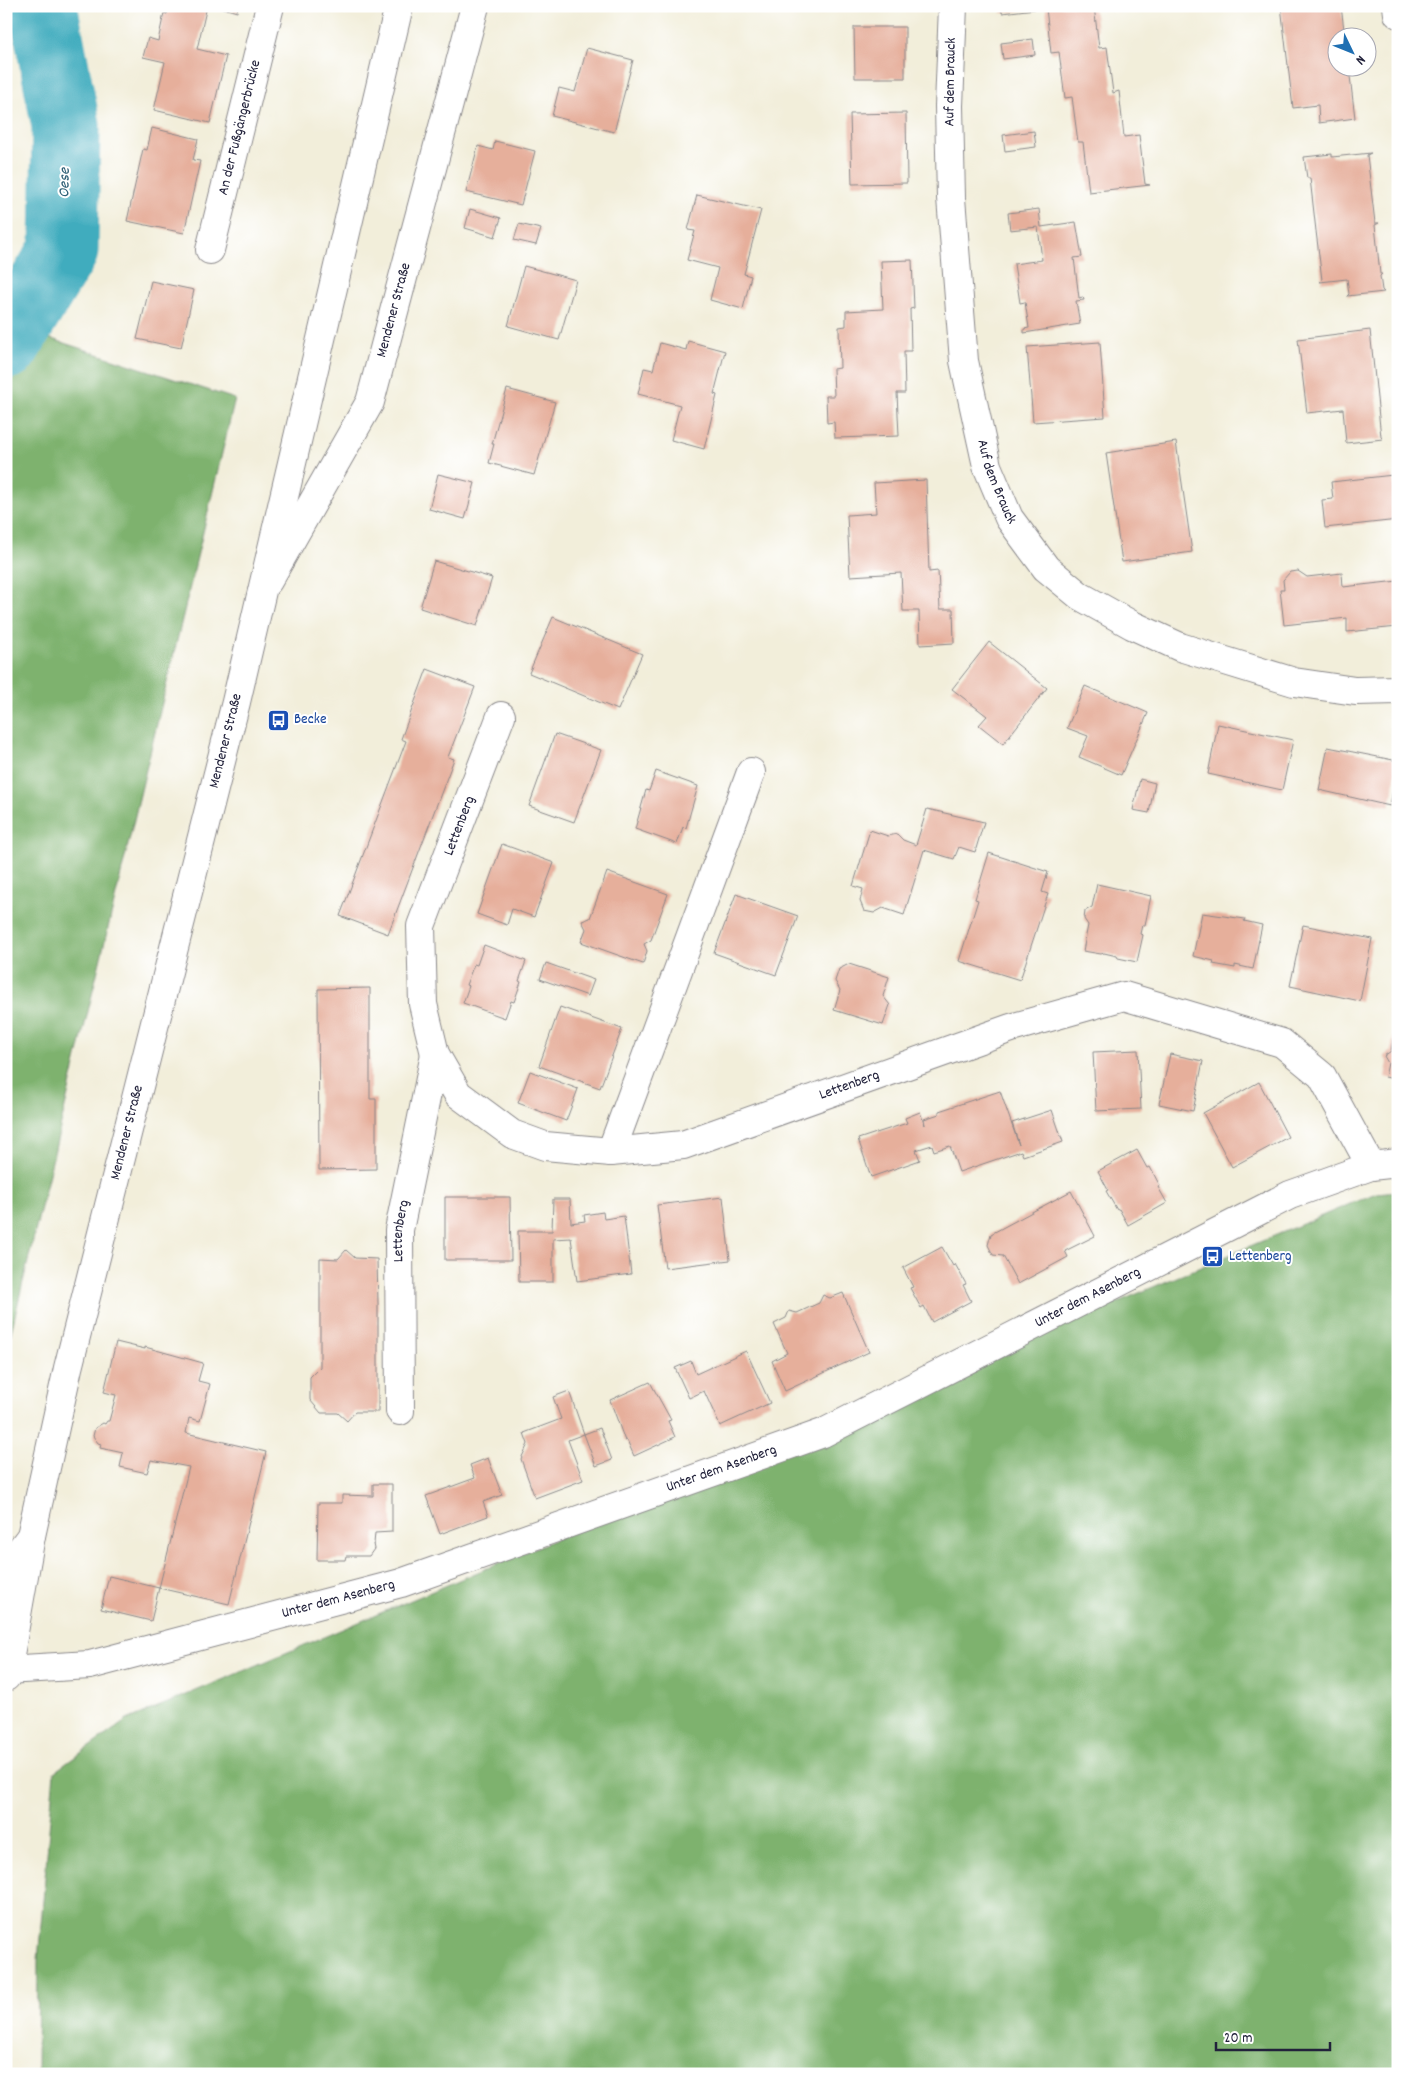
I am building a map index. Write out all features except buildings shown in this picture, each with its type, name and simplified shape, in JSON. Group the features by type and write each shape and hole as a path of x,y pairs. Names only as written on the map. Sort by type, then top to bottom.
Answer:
{"street":[{"name":"An der Fußgängerbrücke","path":"210,250 270,6"},
{"name":"Mendener Straße","path":"6,1677 31,1536 71,1358 236,702 399,6"},
{"name":"Mendener Straße","path":"262,591 370,402 475,6"},
{"name":"Auf dem Brauck","path":"953,6 949,106 951,198 964,361 987,466 1009,518 1046,568 1080,596 1140,629 1180,647 1294,682 1355,691 1398,690"},
{"path":"1397,6 1398,14"},
{"name":"Lettenberg","path":"501,716 421,926 423,1004 435,1054 458,1094 512,1134 545,1146 611,1152 684,1145 1010,1028 1124,996 1282,1043 1322,1076 1371,1166"},
{"path":"611,1152 751,772"},
{"name":"Lettenberg","path":"400,1411 399,1230 435,1054"},
{"name":"Unter dem Asenberg","path":"6,1670 90,1665 400,1583 823,1433 1290,1195 1371,1166 1398,1163"},
{"path":"6,1569 31,1536"}],"green space":[{"path":"6,324 235,399 6,1353"},
{"path":"1398,1191 1398,2074 37,2074 38,1960 54,1772 127,1720 1376,1193"}],"waterway":[{"name":"Oese","path":"6,345 64,250 66,126 43,6"}],"place":[{"name":"Becke","path":"278,720"},
{"name":"Lettenberg","path":"1213,1257"}]}
